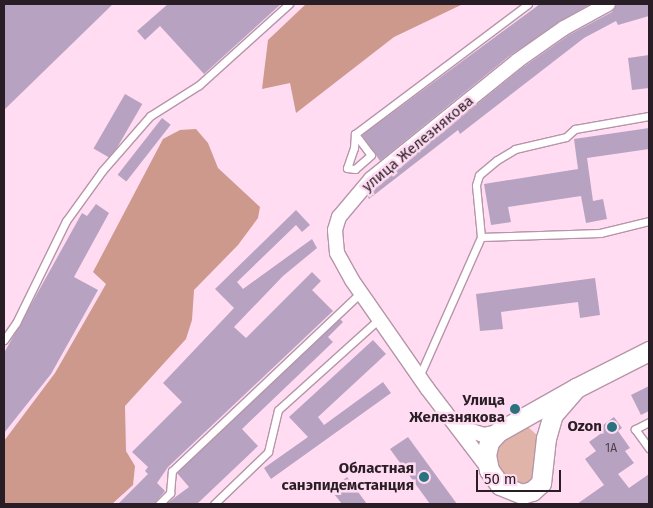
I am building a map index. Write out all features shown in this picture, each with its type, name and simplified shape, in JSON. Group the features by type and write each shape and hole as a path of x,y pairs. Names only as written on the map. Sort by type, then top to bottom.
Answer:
{"main road":[{"path":"541,483 532,491 522,494 495,478 486,455 489,442 498,432 518,420 649,351"},
{"path":"541,504 541,483 546,438 553,414 576,388"},
{"path":"518,420 537,424 546,438"},
{"name":"улица Железнякова","path":"495,478 514,504"}],"street":[{"name":"улица Железнякова","path":"495,478 378,320 338,253 335,230 339,217 371,179 517,61 564,28 608,4"},
{"path":"458,426 484,435 498,432"}],"lane":[{"path":"4,340 16,323 66,221 102,172 150,116 199,85 289,4"},
{"path":"355,134 370,155 355,169 347,168 354,148 355,134 528,4"},
{"path":"419,377 481,237 476,185 479,175 514,149 566,137 575,129 649,116"},
{"path":"481,237 600,233 649,221"},
{"path":"159,504 170,493 172,471 361,292"},
{"path":"214,504 268,452 278,410 378,320"},
{"path":"649,422 635,429 649,448"}],"shaded area":[{"path":"306,4 463,4 394,37 296,113 290,83 262,89 268,40"},
{"path":"196,129 208,143 218,168 260,207 258,218 238,245 194,290 192,320 186,339 125,406 126,451 135,466 133,485 112,504 4,504 4,441 55,373 106,284 93,272 163,139 180,130"},
{"path":"527,426 539,437 535,480 529,485 514,486 496,468 495,445 502,437"}],"building":[{"path":"4,4 113,4 4,110"},
{"path":"168,4 281,4 204,74 160,26 145,40 137,31"},
{"path":"540,4 590,4 512,54 380,161 362,135"},
{"path":"617,4 649,4 649,16 618,25 616,21 584,38 460,134 458,130 369,199 368,197 377,185 522,68 569,35 612,12"},
{"path":"649,55 649,88 632,90 628,58"},
{"path":"125,94 142,104 111,159 94,149"},
{"path":"162,118 171,125 126,182 118,175"},
{"path":"649,128 649,149 587,158 593,201 603,199 607,219 586,223 581,196 508,207 511,222 491,225 484,184 578,169 574,139"},
{"path":"96,204 109,213 74,277 98,290 51,374 4,433 4,353 82,213 87,216"},
{"path":"296,210 310,225 302,232 296,225 237,282 243,289 312,239 317,248 283,276 234,327 246,338 312,272 321,281 312,290 333,311 168,467 157,483 165,491 154,504 118,504 148,474 145,471 148,467 132,452 182,402 163,383 234,308 215,289"},
{"path":"595,278 600,315 580,318 578,302 501,312 503,329 480,331 476,294"},
{"path":"340,319 343,322 328,337 333,342 242,429 258,446 197,504 166,504 189,487 177,473"},
{"path":"373,340 386,354 318,417 324,425 383,382 391,393 271,479 264,468 308,437 289,417"},
{"path":"649,386 649,411 641,415 631,395"},
{"path":"614,417 622,428 618,431 630,448 625,451 634,463 618,474 629,488 649,474 649,504 577,504 604,485 585,459 596,451 589,442 603,432 599,428"},
{"name":"Областная санэпидемстанция","path":"408,437 457,504 430,504 390,449"},
{"path":"347,477 367,504 342,504 331,490"}],"place":[{"name":"Улица Железнякова","path":"515,409"},
{"name":"Ozon","path":"612,427"},
{"name":"Областная санэпидемстанция","path":"424,477"}]}
